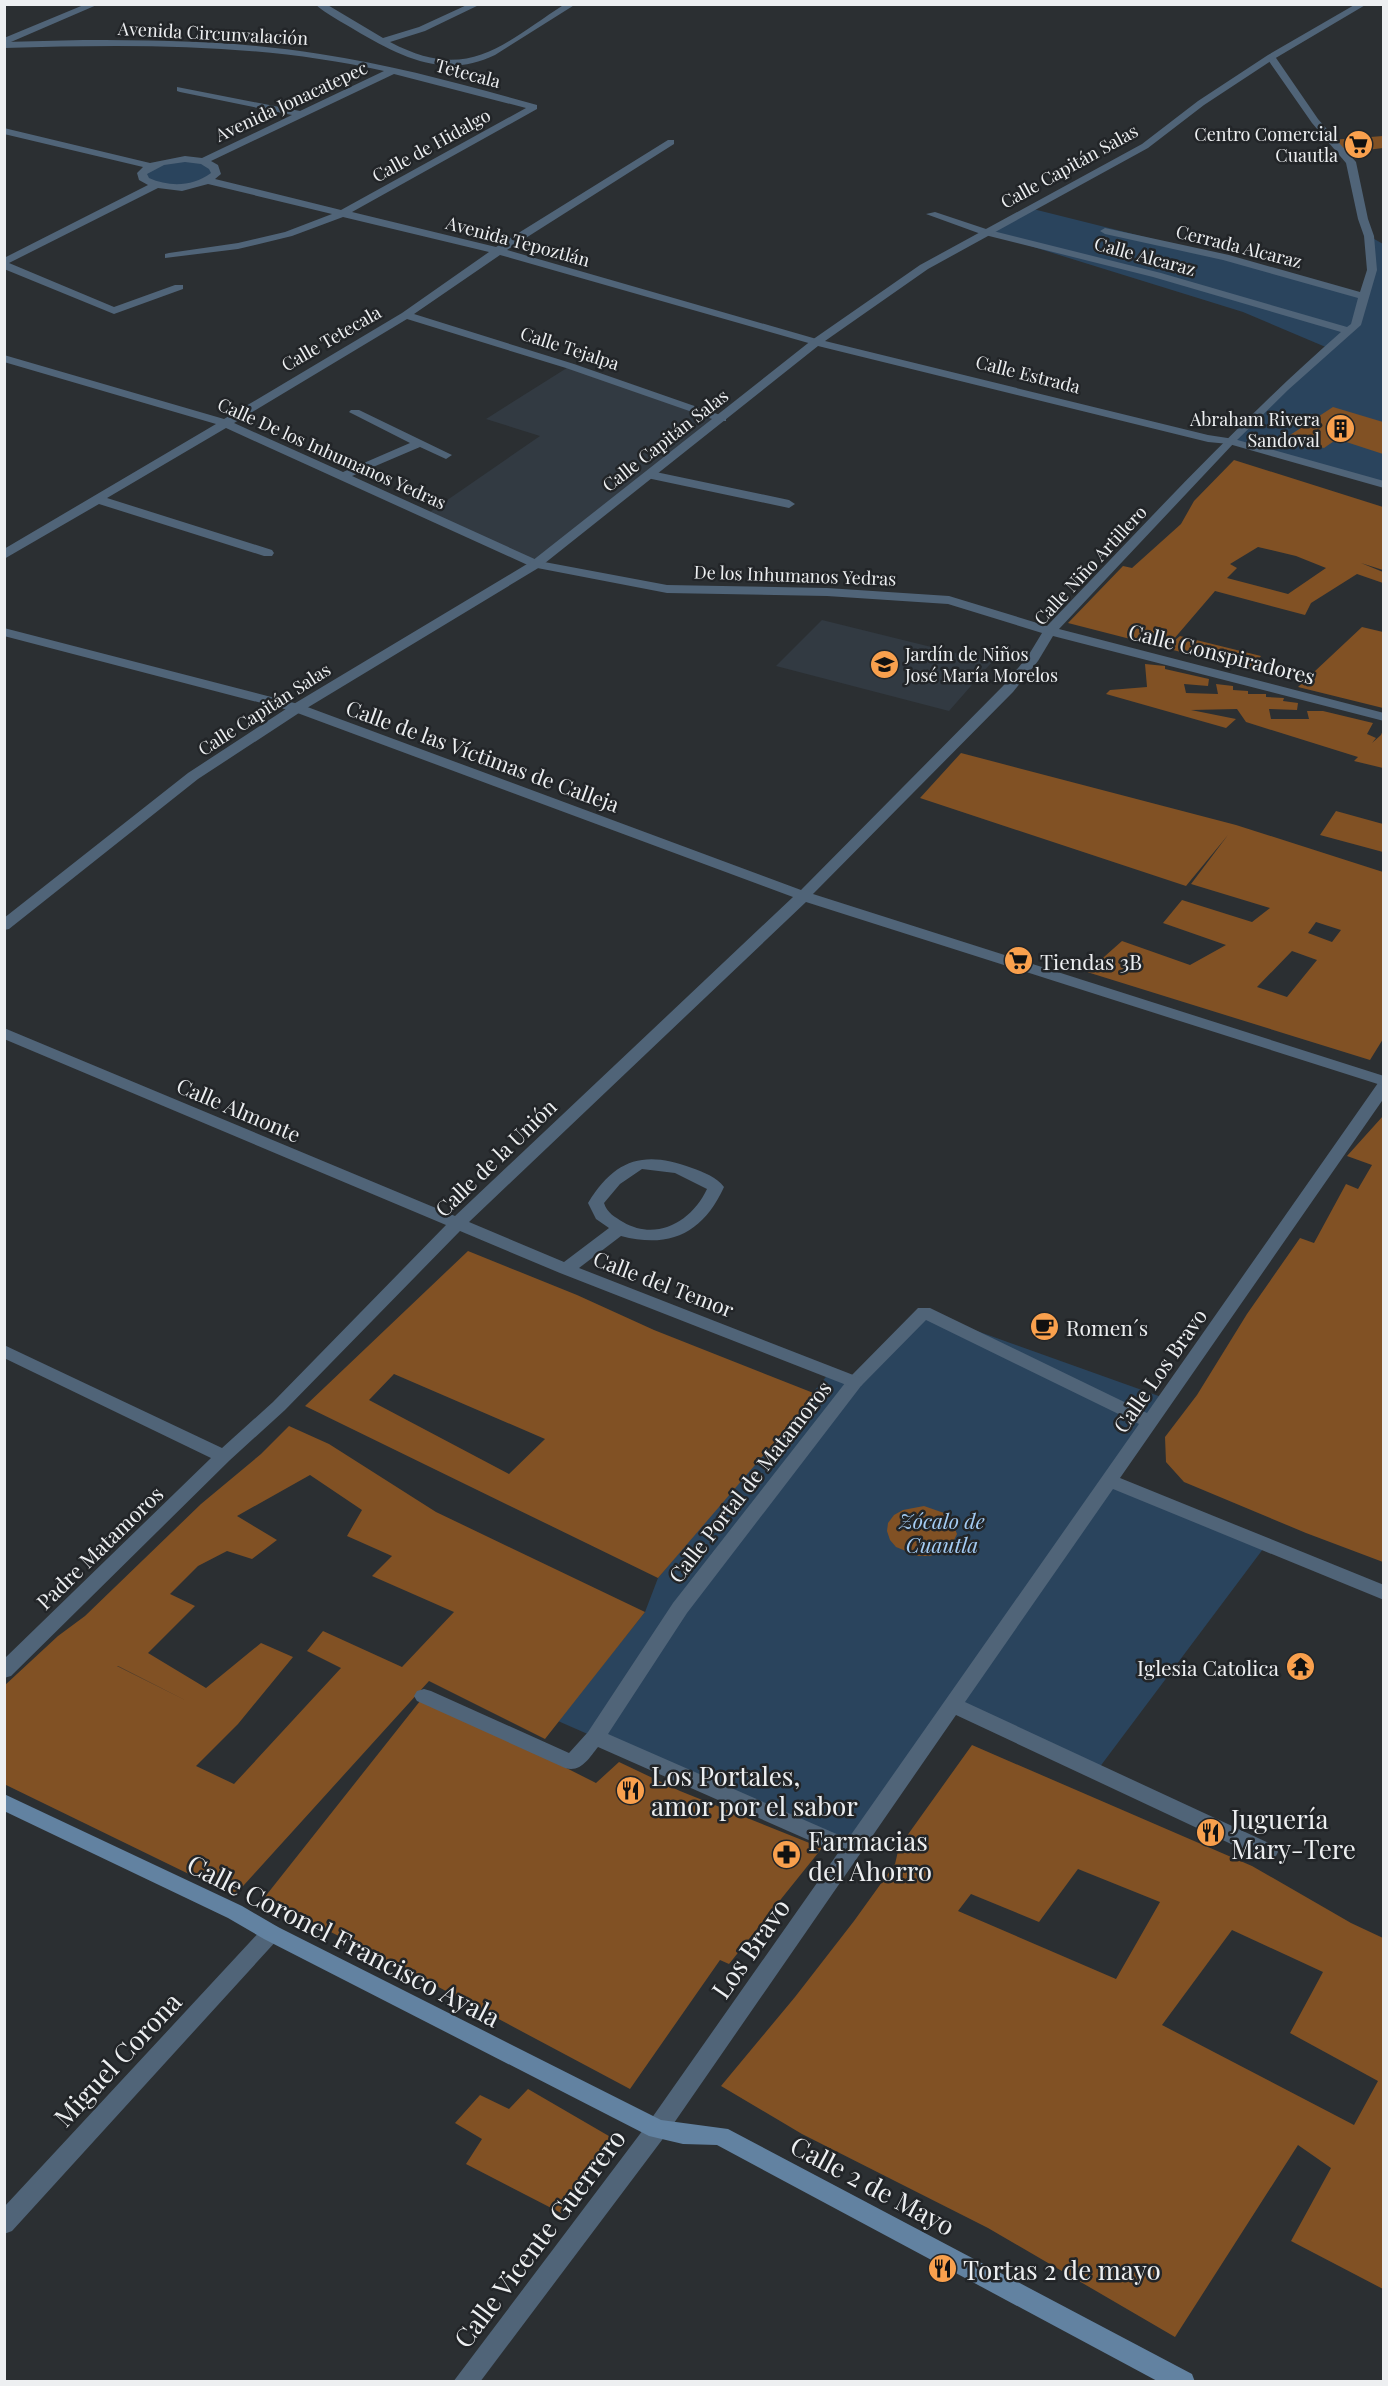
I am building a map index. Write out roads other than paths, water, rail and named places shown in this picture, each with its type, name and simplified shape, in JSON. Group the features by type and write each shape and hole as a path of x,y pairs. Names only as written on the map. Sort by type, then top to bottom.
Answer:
{"main road":[{"name":"Calle Coronel Francisco Ayala","path":"4,1802 236,1912 271,1933 657,2129"},
{"name":"Calle 2 de Mayo","path":"657,2129 720,2136 1183,2382"}],"street":[{"path":"4,43 95,4"},
{"path":"319,4 414,58 450,65 479,59 572,4"},
{"path":"384,41 422,29 477,4"},
{"name":"Calle Capitán Salas","path":"4,926 193,776 297,708 536,564 722,419 816,342 924,267 1145,146 1201,103 1271,57 1363,4"},
{"name":"Avenida Circunvalación","path":"4,43 132,43 265,49 393,70"},
{"path":"1271,57 1315,121 1351,162 1363,219 1369,236 1372,270 1356,325 1349,331"},
{"path":"393,70 414,58"},
{"name":"Tetecala","path":"393,70 534,107"},
{"name":"Avenida Jonacatepec","path":"202,161 393,70"},
{"path":"180,89 300,114"},
{"name":"Calle de Hidalgo","path":"169,256 238,246 288,234 343,213 534,107"},
{"path":"4,131 149,166"},
{"name":"Calle Tetecala","path":"4,555 406,315 498,251 671,142"},
{"path":"185,159 202,161 214,166 216,174 209,181 183,187 155,186 144,180 142,173 149,166 165,161 185,159"},
{"name":"Avenida Tepoztlán","path":"209,181 498,251 816,342"},
{"path":"4,263 155,186"},
{"name":"Calle Alcaraz","path":"932,214 985,232 1157,275 1349,331"},
{"name":"Cerrada Alcaraz","path":"1105,231 1225,257 1365,297"},
{"path":"1369,236 1383,244"},
{"path":"4,263 114,311 179,287"},
{"name":"Calle Tejalpa","path":"406,315 570,366 722,419"},
{"name":"Calle Niño Artillero","path":"803,896 1008,689 1033,658 1050,631 1230,441 1284,388 1349,331"},
{"name":"Calle Estrada","path":"816,342 1209,438 1230,441 1383,485"},
{"name":"Calle De los Inhumanos Yedras","path":"4,358 224,422 536,564"},
{"path":"355,412 446,455"},
{"path":"343,476 419,443"},
{"path":"651,475 789,504"},
{"path":"96,499 268,553"},
{"name":"De los Inhumanos Yedras","path":"536,564 667,589 827,592 949,600 1050,631"},
{"name":"Calle Conspiradores","path":"1050,631 1383,717"},
{"name":"Calle de las Víctimas de Calleja","path":"4,632 297,708 803,896 1383,1084"},
{"name":"Calle de la Unión","path":"224,1456 279,1406 457,1224 803,896"},
{"name":"Calle Almonte","path":"4,1034 457,1224"},
{"name":"Calle Los Bravo","path":"970,1680 1110,1481 1149,1420 1167,1399 1383,1084"},
{"path":"639,1164 657,1164 696,1173 717,1187 711,1202 690,1224 666,1236 649,1238 619,1228 598,1212 596,1203 602,1192 622,1173 639,1164"},
{"name":"Calle del Temor","path":"457,1224 855,1382"},
{"path":"566,1269 619,1228"},
{"name":"Calle Portal de Matamoros","path":"424,1696 572,1762 595,1737 680,1608 855,1382 924,1312 1149,1420"},
{"path":"4,1351 224,1456"},
{"name":"Padre Matamoros","path":"4,1671 224,1456"},
{"path":"1110,1481 1383,1593"},
{"name":"Los Bravo","path":"657,2129 970,1680"},
{"path":"953,1705 1268,1852"},
{"path":"595,1737 852,1850"},
{"name":"Miguel Corona","path":"4,2224 271,1933"},
{"name":"Calle Vicente Guerrero","path":"465,2382 657,2129"}],"place":[{"name":"Centro Comercial Cuautla","path":"1359,144"},
{"name":"Abraham Rivera Sandoval","path":"1341,429"},
{"name":"Jardín de Niños José María Morelos","path":"884,664"},
{"name":"Tiendas 3B","path":"1019,961"},
{"name":"Romen´s","path":"1045,1327"},
{"name":"Iglesia Catolica","path":"1300,1667"},
{"name":"Los Portales, amor por el sabor","path":"630,1790"},
{"name":"Juguería Mary-Tere","path":"1210,1833"},
{"name":"Farmacias del Ahorro","path":"787,1855"},
{"name":"Tortas 2 de mayo","path":"942,2269"}],"park label":[{"name":"Zócalo de Cuautla","path":"942,1532"}]}
